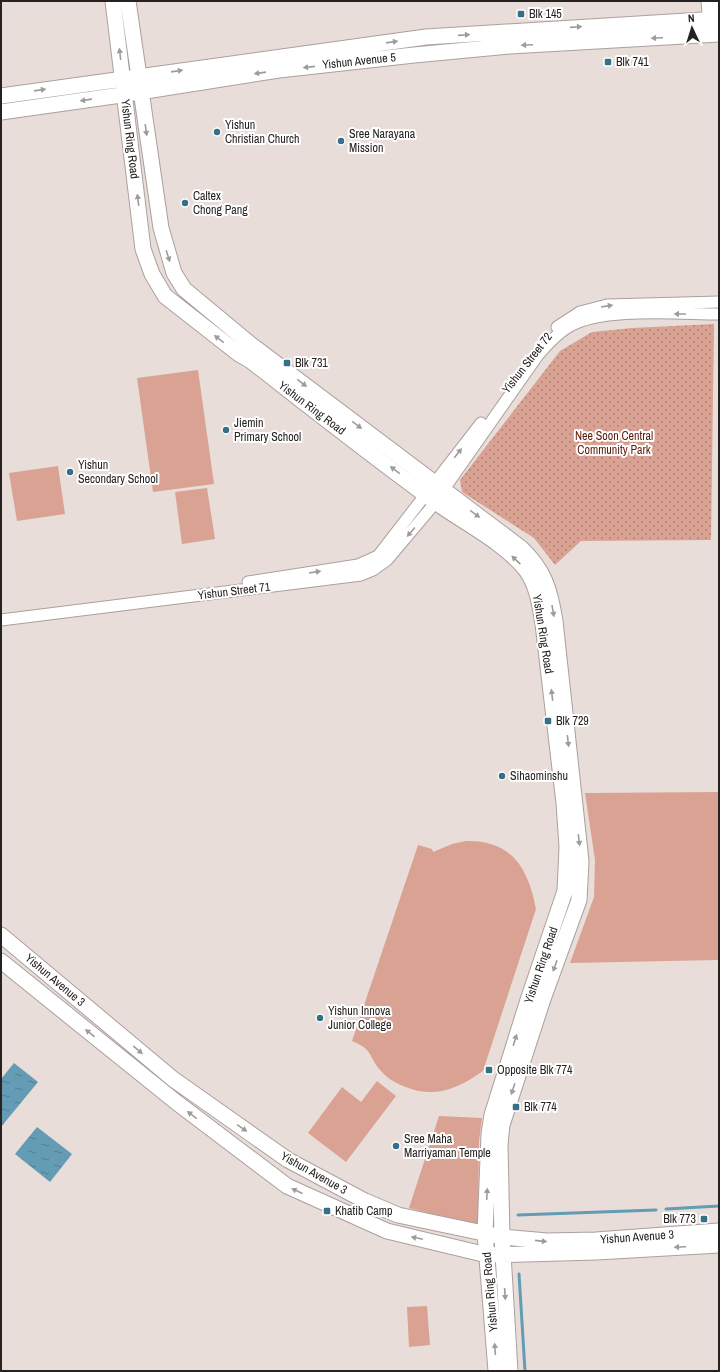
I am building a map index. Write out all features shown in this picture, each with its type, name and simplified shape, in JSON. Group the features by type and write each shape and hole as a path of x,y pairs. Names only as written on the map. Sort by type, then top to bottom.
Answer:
{"main road":[{"name":"Yishun Ring Road","path":"113,1 143,249 152,274 165,296 240,354 435,492 521,548 536,563 546,581 555,621 581,861 579,900 543,998 502,1125 500,1144 502,1237 510,1371"},
{"name":"Yishun Ring Road","path":"128,1 161,228 174,273 184,289 512,556 525,568 534,586 543,624 566,832 567,862 563,902 528,1000 492,1115 489,1134 485,1233 496,1371"},
{"name":"Yishun Avenue 5","path":"1,96 426,37 716,27"},
{"name":"Yishun Avenue 5","path":"1,112 125,95 279,70 427,54 716,27"},
{"name":"Yishun Avenue 3","path":"1,935 173,1079 288,1160 365,1201 398,1215 502,1237 547,1241 596,1240 719,1231"},
{"name":"Yishun Avenue 3","path":"1,961 176,1102 287,1186 387,1232 487,1255 719,1245"}],"street":[{"path":"708,1 716,27"},
{"path":"716,1 716,27"},
{"name":"Yishun Street 72","path":"435,492 529,358 545,338 567,319 580,312 607,305 719,302"},
{"name":"Yishun Street 72","path":"435,492 538,355 548,344 569,326 592,317 604,315 719,314"},
{"name":"Yishun Street 71","path":"1,614 232,585 358,566 378,556 435,492"},
{"name":"Yishun Street 71","path":"1,620 361,575 373,570 387,560 435,492"}],"green space":[{"name":"Nee Soon Central Community Park","path":"714,324 711,540 581,541 555,565 534,538 462,492 460,480 560,351 592,332 632,328"},
{"path":"198,370 214,484 153,492 137,378"},
{"path":"58,466 65,514 17,521 9,473"},
{"path":"207,488 215,539 182,544 175,492"},
{"path":"719,792 719,960 570,963 594,897 595,860 585,793"},
{"path":"466,841 495,845 506,851 515,859 528,881 533,894 536,909 483,1071 454,1088 435,1092 414,1090 388,1078 377,1065 370,1053 364,1047 352,1041 418,845 432,849 433,852 452,844"},
{"path":"377,1081 396,1096 346,1162 308,1133 342,1087 361,1102"},
{"path":"439,1116 482,1118 479,1141 478,1226 409,1208"},
{"path":"427,1306 430,1345 409,1347 407,1307"}],"water":[{"path":"14,1063 38,1082 1,1127 1,1079"},
{"path":"37,1127 72,1154 50,1182 15,1154"}],"waterway":[{"path":"666,1209 719,1206"},
{"path":"518,1215 656,1210"},
{"path":"519,1274 525,1371"}],"place":[{"name":"Blk 145","path":"521,14"},
{"name":"Blk 741","path":"608,62"},
{"name":"Yishun Christian Church","path":"217,132"},
{"name":"Sree Narayana Mission","path":"341,141"},
{"name":"Caltex Chong Pang","path":"185,203"},
{"name":"Blk 731","path":"287,363"},
{"name":"Jiemin Primary School","path":"226,430"},
{"name":"Yishun Secondary School","path":"70,472"},
{"name":"Blk 729","path":"548,721"},
{"name":"Sihaominshu","path":"502,776"},
{"name":"Yishun Innova Junior College","path":"320,1018"},
{"name":"Opposite Blk 774","path":"489,1070"},
{"name":"Blk 774","path":"516,1107"},
{"name":"Sree Maha Marriyaman Temple","path":"396,1146"},
{"name":"Khatib Camp","path":"327,1211"},
{"name":"Blk 773","path":"704,1219"}]}
